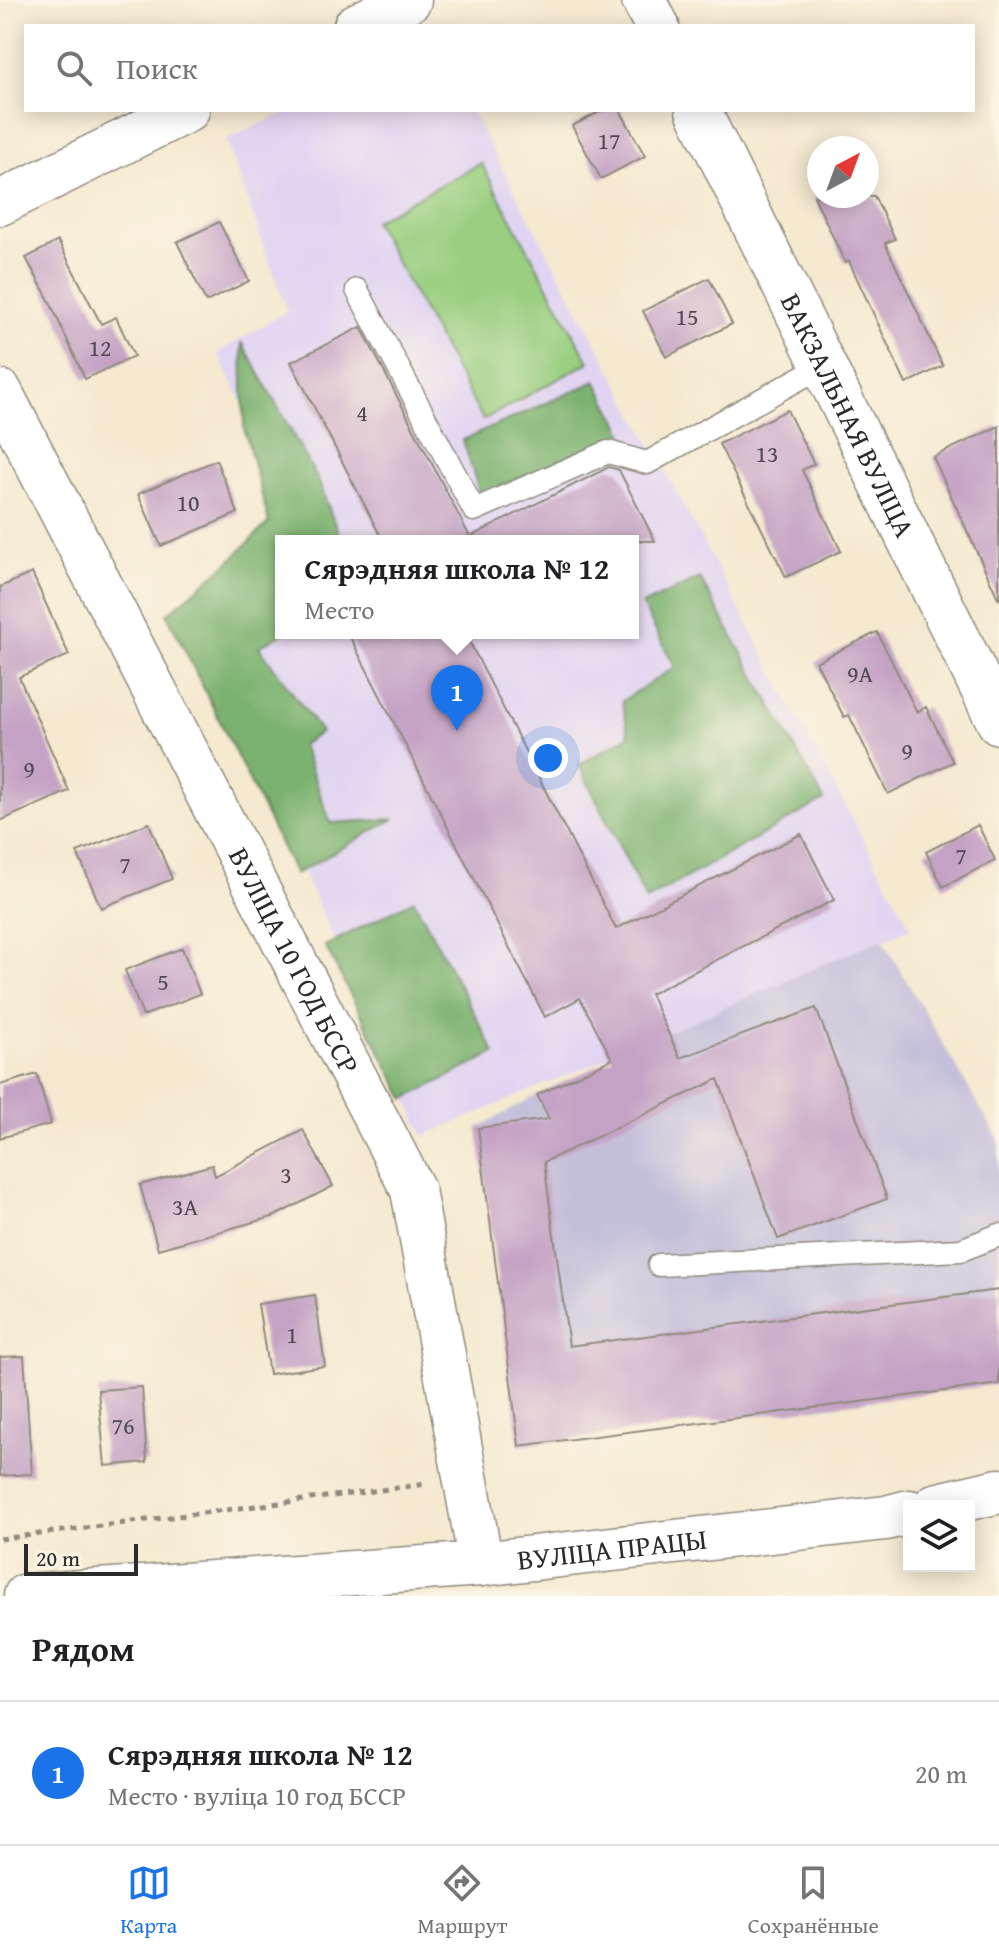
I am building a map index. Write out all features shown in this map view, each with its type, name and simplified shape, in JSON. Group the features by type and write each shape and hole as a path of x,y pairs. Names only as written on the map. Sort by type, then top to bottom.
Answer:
{"street":[{"path":"360,24 409,0"},
{"path":"644,0 656,24"},
{"path":"0,203 183,112"},
{"name":"ВАКЗАЛЬНАЯ ВУЛІЦА","path":"699,112 999,722"},
{"name":"ВУЛІЦА 10 ГОД БССР","path":"0,392 413,1190 481,1564"},
{"path":"961,1500 999,1491"},
{"name":"ВУЛІЦА ПРАЦЫ","path":"26,1596 481,1564 903,1514"}],"lane":[{"path":"357,290 474,510 608,452 647,463 824,365"},
{"path":"659,1265 961,1250 999,1235"}],"path":[{"path":"0,1539 465,1478"}],"shaded area":[{"path":"286,112 472,112 911,928 424,1136 195,637 275,633 275,639 639,639 639,535 307,535 218,353 287,311 226,140"},
{"path":"882,939 999,1140 999,1271 996,1273 999,1384 519,1446 478,1128 537,1095 668,1032"}],"green space":[{"path":"481,163 589,362 483,420 374,221"},
{"path":"242,342 318,480 339,535 275,535 275,638 259,647 321,732 302,745 331,823 394,819 295,874 167,614 228,563 269,522 244,428"},
{"path":"596,381 624,433 480,495 463,440"},
{"path":"700,578 824,800 646,900 579,765 629,735 622,701 675,667 642,605"},
{"path":"414,900 495,1053 405,1099 325,946"}],"building":[{"path":"599,112 621,112 645,156 601,179 572,126"},
{"path":"879,206 895,239 885,243 943,366 906,384 849,261 845,263 820,208"},
{"path":"219,222 249,281 206,302 177,242"},
{"path":"58,241 101,324 116,317 134,356 85,379 26,258"},
{"path":"709,278 732,324 666,357 643,311"},
{"path":"361,327 469,535 380,535 291,362"},
{"path":"787,410 814,464 802,470 841,551 786,577 719,444"},
{"path":"999,426 999,600 933,457"},
{"path":"216,460 238,513 161,546 138,494"},
{"path":"609,467 619,470 655,541 639,541 639,535 474,535"},
{"path":"32,573 69,655 19,677 69,791 0,821 0,587"},
{"path":"877,632 917,712 926,707 953,762 888,794 849,715 844,717 816,662"},
{"path":"351,639 468,639 616,929 801,834 834,900 650,994 680,1058 816,1008 887,1199 778,1239 718,1079 544,1162 569,1346 999,1290 999,1384 519,1446 478,1128 549,1119 537,1095 612,1059 580,998 545,1017"},
{"path":"149,823 172,879 101,908 77,852"},
{"path":"978,825 995,860 943,887 926,852"},
{"path":"182,948 200,994 143,1016 125,970"},
{"path":"37,1074 51,1124 0,1138 0,1085"},
{"path":"303,1130 333,1186 275,1216 158,1249 140,1185 212,1165 215,1176"},
{"path":"315,1295 325,1366 269,1374 258,1304"},
{"path":"24,1356 32,1474 0,1476 0,1357"},
{"path":"142,1387 147,1462 105,1466 98,1390"}],"place":[{"name":"Сярэдняя школа № 12","path":"457,731"}]}
